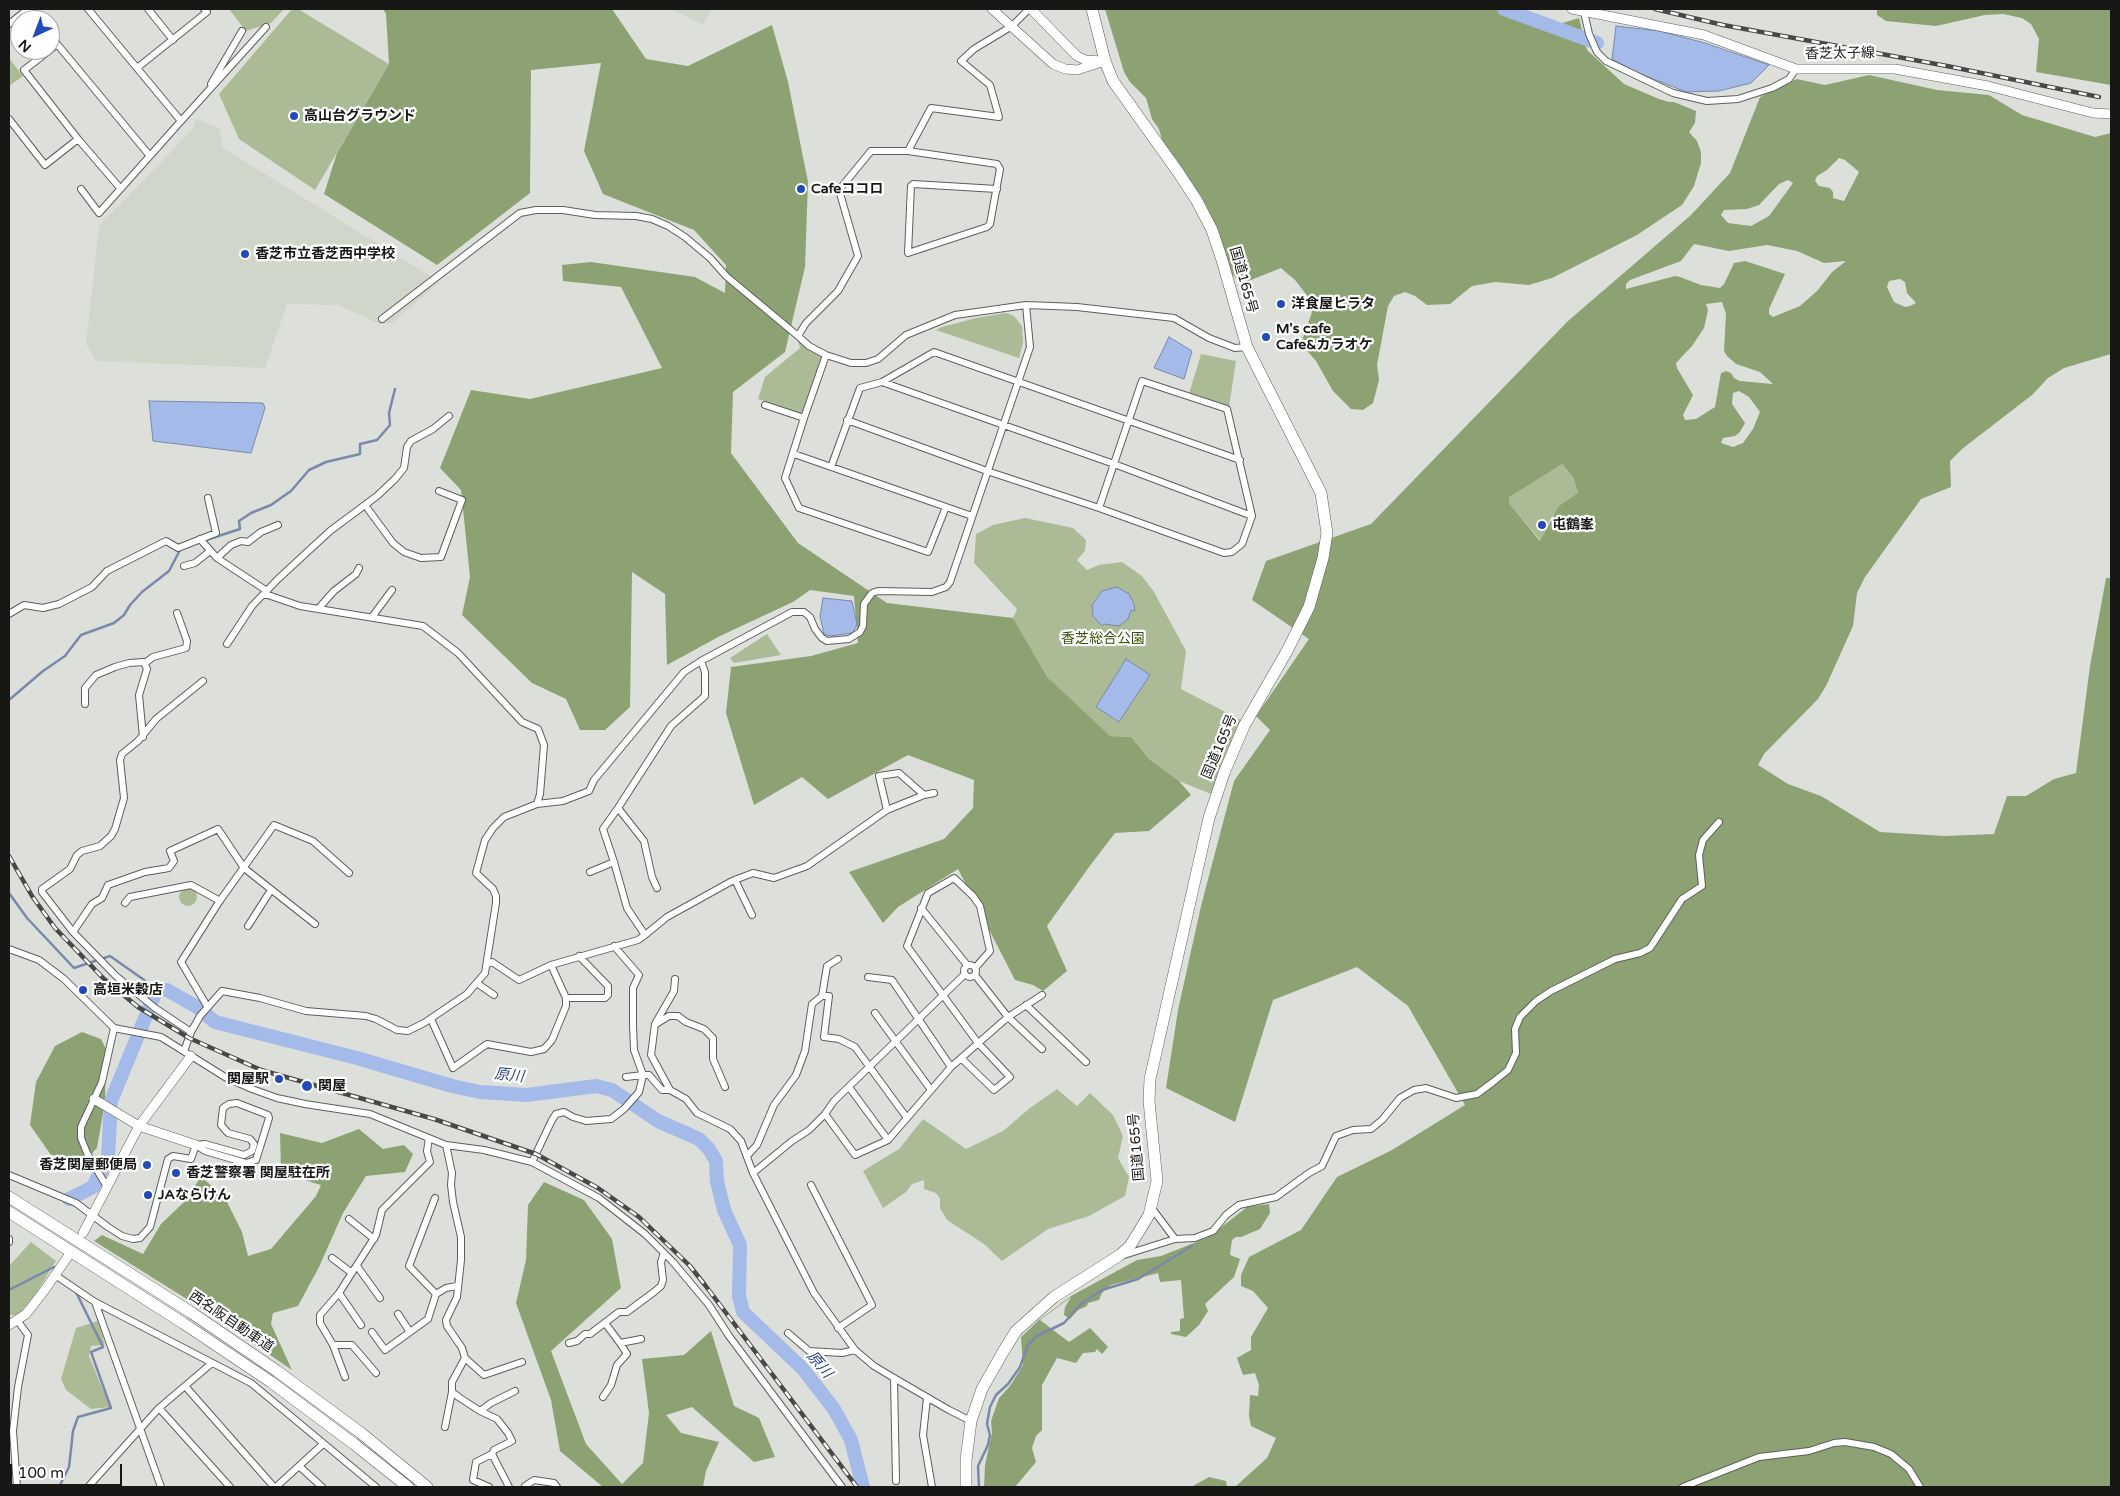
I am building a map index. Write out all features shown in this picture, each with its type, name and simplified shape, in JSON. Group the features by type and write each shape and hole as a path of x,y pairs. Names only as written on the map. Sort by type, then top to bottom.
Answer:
{"highway":[{"name":"国道165号","path":"966,1487 966,1460 971,1421 982,1389 1016,1331 1054,1297 1120,1255 1130,1246 1149,1215 1157,1181 1148,1102 1150,1079 1209,818 1224,773 1244,726 1269,679 1287,652 1308,607 1323,558 1327,533 1321,493 1246,347 1212,230 1201,208 1178,172 1113,81 1105,61 1092,9"},
{"name":"西名阪自動車道","path":"9,1197 184,1308 277,1371 361,1433 426,1487"},
{"name":"西名阪自動車道","path":"9,1212 183,1323 271,1382 408,1487"}],"main road":[{"path":"992,9 1053,64 1065,69 1077,70 1105,61"},
{"path":"1030,9 1077,56 1085,60 1105,61"},
{"name":"香芝太子線","path":"1572,9 1704,35 1796,69 1895,69 1988,86 2093,113 2111,114"},
{"path":"83,1232 139,1126 187,1053"},
{"path":"94,1099 139,1126 196,1145"},
{"path":"13,1322 26,1314 69,1256"}],"street":[{"path":"9,24 28,9"},
{"path":"88,9 181,121"},
{"path":"148,9 173,40"},
{"path":"137,68 207,12 204,9"},
{"path":"908,151 931,108 999,117 990,84 961,61 974,49 1012,26 1030,9"},
{"path":"1584,12 1589,34 1597,52 1606,61 1673,93 1707,101 1738,99 1772,88 1789,78 1796,69"},
{"path":"81,189 99,213 266,27"},
{"path":"204,95 242,31"},
{"path":"60,48 150,156"},
{"path":"37,60 24,70 78,139 120,188"},
{"path":"9,119 45,165 78,139"},
{"path":"798,336 806,323 838,291 858,256 839,190 871,151 908,151 997,164 1000,169 997,189 990,224 987,227 908,253 911,186 913,184 997,189"},
{"path":"382,319 520,213 536,210 563,210 595,215 636,216 652,219 668,226 685,237 710,258 726,276 810,346 826,355 851,363 866,363 878,358 906,336 955,315 1026,305 1077,307 1174,318 1209,338 1235,348 1246,347"},
{"path":"187,1053 191,1032 200,1016 222,991 230,991 306,1011 366,1016 397,1030 414,1030 467,994 478,984 485,973 488,964 496,896 488,883 476,873 485,840 504,817 537,804 564,801 589,791 594,780 684,672 792,612 804,612 810,617 815,629 822,638 827,641 849,639 860,632 864,621 864,604 872,593 878,591 940,591 950,582 1030,347 1026,305"},
{"path":"831,467 860,388 882,382 934,352 1240,460"},
{"path":"826,355 785,478 799,508 928,552 946,507"},
{"path":"847,420 987,471 1099,508 1224,553 1232,552 1242,544 1252,516 1227,409 1142,381 1099,508"},
{"path":"882,382 1114,464 1252,516"},
{"path":"765,405 804,418"},
{"path":"227,644 252,606 278,579 330,531 377,496 404,468 407,447 411,441 449,416"},
{"path":"794,454 972,516"},
{"path":"365,505 394,543 404,552 421,558 441,557 462,500 439,491"},
{"path":"9,614 24,605 43,608 59,604 92,587 107,571 166,542 178,548 216,533 208,498"},
{"path":"217,558 231,546 241,541 248,542 261,532 278,525"},
{"path":"200,539 217,558 266,593 286,602 423,626 458,653 522,722 538,729 544,745 543,774 537,804"},
{"path":"184,566 195,563 210,551"},
{"path":"318,609 334,591 356,574 359,568"},
{"path":"372,617 392,590"},
{"path":"85,704 85,688 96,675 129,663 145,663 154,657 186,648 187,641 177,613"},
{"path":"645,935 627,908 603,829 671,726 705,696 705,672 701,661"},
{"path":"142,736 139,695 147,669 145,663"},
{"path":"191,1032 147,1002 111,970 72,932 42,892 42,889 70,869 77,855 82,851 100,846 111,836 115,829 124,798 125,790 120,760 122,754 142,736 156,719 203,681"},
{"path":"887,810 879,776 899,773 924,795"},
{"path":"488,964 492,962 519,980 551,965 638,940 667,917 735,880 753,873 774,878 807,866 887,810 924,795 934,793"},
{"path":"618,808 644,841 652,877 657,888"},
{"path":"1120,1255 1175,1239 1195,1238 1213,1231 1226,1215 1239,1204 1276,1197 1322,1166 1336,1136 1353,1130 1371,1129 1382,1120 1400,1098 1414,1090 1426,1088 1456,1098 1477,1094 1508,1070 1516,1053 1515,1029 1520,1017 1536,1001 1551,991 1615,959 1640,953 1650,948 1682,899 1702,886 1699,855 1703,840 1719,822"},
{"path":"207,1006 181,962 220,901 274,825 313,841 349,873"},
{"path":"72,932 92,904 102,898 108,885 144,872 169,868 174,861 170,850 218,829 244,868 315,924"},
{"path":"590,872 614,862"},
{"path":"961,1058 994,1090 1010,1077 978,1043 907,946 928,893 954,878 973,896 980,906 990,951 976,967 975,975 1008,1017 1042,1050"},
{"path":"735,880 752,915"},
{"path":"125,903 130,897 191,885 220,901"},
{"path":"248,926 271,890"},
{"path":"921,908 967,965"},
{"path":"532,1162 556,1114 564,1112 586,1121 611,1119 624,1109 639,1092 642,1074 634,1050 633,988 639,976 614,946"},
{"path":"9,949 39,960 64,979 114,1028 161,1037 225,1077 252,1089 277,1098 305,1104 370,1114 446,1145 484,1150 532,1162 599,1198 645,1234 709,1305 729,1336 842,1487"},
{"path":"566,998 606,998 608,995 608,986 579,956"},
{"path":"822,996 827,966 838,959"},
{"path":"967,965 971,964 976,967"},
{"path":"431,1019 453,1068 487,1044 531,1052 544,1049 552,1040 566,1006 566,998 551,965"},
{"path":"965,974 964,968 967,965"},
{"path":"753,1173 792,1141 809,1130 848,1087 965,974"},
{"path":"965,974 970,977 975,975"},
{"path":"868,977 892,980 951,1067"},
{"path":"670,1090 651,1055 655,1024 674,991 675,979"},
{"path":"478,984 494,995"},
{"path":"825,1114 856,1155 888,1140 951,1067 1008,1017 1042,995"},
{"path":"747,1156 757,1145 774,1105 796,1075 805,1051 812,1004 822,996 829,996 824,1036 839,1038 855,1047 908,1118"},
{"path":"1026,1005 1086,1062"},
{"path":"875,1013 931,1090"},
{"path":"655,1024 669,1016 678,1016 686,1022 704,1029 713,1038 713,1059 725,1087"},
{"path":"107,1187 81,1138 81,1127 107,1069 114,1028"},
{"path":"626,1077 642,1074 649,1075 662,1090 670,1090 686,1099 697,1113 730,1129 742,1140 753,1173 814,1293 855,1350 874,1366 927,1398 971,1421"},
{"path":"848,1087 888,1140"},
{"path":"237,1103 268,1115 270,1118 256,1160 246,1163 205,1151 196,1145 205,1144 244,1155 252,1151 254,1144 250,1139 228,1132 221,1125 223,1108 229,1104 237,1103"},
{"path":"344,1377 333,1345 320,1323 320,1315 352,1274 374,1239 382,1210 430,1162 428,1151 429,1138"},
{"path":"9,1175 76,1203 122,1236 133,1240 140,1238 150,1227 154,1218 168,1159 173,1156 191,1159 196,1145"},
{"path":"446,1145 452,1173 453,1202 461,1237 461,1260 457,1297 446,1320 447,1326 462,1348 465,1358 484,1375 522,1362"},
{"path":"811,1185 872,1304 838,1328"},
{"path":"435,1198 409,1266 436,1294"},
{"path":"1151,1207 1175,1239"},
{"path":"349,1219 374,1239"},
{"path":"569,1343 576,1341 584,1334 590,1334 619,1312 627,1312 661,1286 663,1280 661,1262 664,1253"},
{"path":"332,1258 352,1274"},
{"path":"357,1266 380,1298"},
{"path":"55,1275 95,1302 251,1383 376,1487"},
{"path":"372,1332 385,1350 428,1319 436,1294 446,1288 457,1286"},
{"path":"338,1293 361,1325"},
{"path":"95,1302 110,1338 161,1487"},
{"path":"398,1314 410,1332"},
{"path":"13,1322 28,1334 18,1387 13,1431 17,1487"},
{"path":"603,1396 611,1385 617,1365 627,1354 605,1323"},
{"path":"788,1334 809,1351 842,1353 855,1350"},
{"path":"620,1344 641,1339"},
{"path":"333,1345 352,1345 376,1373"},
{"path":"445,1427 452,1392 452,1382 465,1358"},
{"path":"88,1487 159,1408 212,1363"},
{"path":"894,1378 896,1481"},
{"path":"185,1386 275,1487 323,1444"},
{"path":"480,1411 515,1391"},
{"path":"452,1392 480,1411 496,1419 512,1441 476,1462 473,1480 489,1487"},
{"path":"927,1398 923,1435 932,1487"},
{"path":"159,1408 230,1487"},
{"path":"1683,1487 1759,1457 1791,1454 1845,1442 1874,1447 1891,1454 1909,1469 1920,1487"},
{"path":"492,1454 509,1487"},
{"path":"299,1466 322,1487"},
{"path":"524,1487 534,1480 554,1483 557,1487"}],"shaded area":[{"path":"671,9 711,9 704,25"},
{"name":"香芝市立香芝西中学校","path":"196,119 219,128 223,148 440,282 392,323 379,324 339,305 287,304 265,368 96,361 86,344 99,226 193,129"}],"green space":[{"path":"229,9 284,9 271,23 246,31"},
{"name":"高山台グラウンド","path":"292,9 298,9 389,64 315,190 239,139 219,94"},
{"path":"383,9 612,9 646,59 688,66 772,25 788,82 808,182 805,267 785,352 733,392 731,453 798,543 887,603 1013,618 1048,678 1110,736 1131,737 1149,759 1179,781 1191,795 1149,831 1115,833 1089,867 1047,926 1067,971 1043,991 1033,985 1015,980 958,869 898,907 883,923 849,872 944,839 973,808 974,780 908,755 828,799 802,777 754,805 726,713 731,667 811,656 858,643 854,596 810,590 793,602 720,636 667,665 665,594 632,572 630,707 605,730 580,730 566,699 532,683 462,615 470,577 461,490 440,468 471,390 530,399 662,368 621,287 563,281 562,265 591,262 695,277 725,293 726,265 694,230 603,194 584,151 601,63 531,70 530,193 437,265 324,194 337,153 389,64 386,14"},
{"path":"1105,9 1511,9 1556,25 1579,18 1587,50 1624,84 1659,99 1674,102 1696,111 1695,123 1689,132 1697,141 1701,152 1701,163 1694,186 1682,205 1637,235 1552,278 1529,285 1495,282 1472,286 1450,304 1427,305 1415,296 1405,292 1394,296 1388,306 1377,365 1379,380 1373,403 1363,410 1351,409 1333,391 1316,361 1301,344 1312,312 1309,298 1295,280 1281,268 1246,282 1240,282 1232,274 1200,195 1162,140 1159,129 1152,119 1146,98 1130,82 1124,72"},
{"path":"1877,9 2111,9 2111,85 2036,72 2039,39 2031,24 2022,18 2003,14 1985,15 1936,26 1886,21 1877,15"},
{"path":"9,58 23,76 9,86"},
{"path":"1869,75 1937,90 1989,95 2022,115 2095,137 2111,133 2111,354 2064,368 2048,378 2032,395 1962,449 1950,461 1951,487 1921,499 1865,577 1857,593 1853,626 1826,686 1818,699 1764,754 1758,765 1788,784 1821,796 1880,832 1945,836 1994,834 2007,796 2026,796 2054,779 2076,773 2090,666 2106,578 2111,578 2111,1487 1235,1487 1267,1458 1276,1438 1251,1426 1249,1416 1250,1395 1258,1396 1259,1385 1255,1373 1243,1375 1237,1358 1251,1350 1251,1337 1268,1308 1253,1291 1241,1286 1241,1275 1249,1257 1301,1230 1337,1177 1392,1150 1465,1105 1408,1006 1357,967 1273,1000 1235,1122 1166,1088 1178,1010 1201,906 1234,781 1270,730 1256,716 1309,639 1252,600 1266,561 1371,524 1568,321 1691,215 1730,173 1760,97 1797,79 1825,85","holes":["1839,158 1845,160 1859,172 1844,201 1833,198 1833,192 1830,188 1819,186 1815,181 1817,176 1827,170","1788,180 1793,183 1769,216 1751,226 1728,223 1721,215 1724,210 1747,209 1759,205 1779,184","1694,244 1729,251 1767,245 1797,251 1824,263 1846,261 1832,272 1818,290 1800,306 1773,317 1769,314 1769,309 1785,274 1745,261 1734,263 1724,284 1720,288 1701,285 1675,276 1626,289 1626,284 1630,280 1681,261","1900,279 1905,282 1907,293 1916,303 1905,307 1894,302 1887,287 1889,281","1722,302 1726,314 1724,351 1727,356 1736,364 1760,372 1773,384 1740,381 1734,378 1731,373 1726,371 1721,373 1715,407 1696,419 1685,420 1683,415 1693,395 1676,363 1692,346 1704,328 1708,310 1706,304","1739,391 1749,397 1760,412 1753,429 1743,443 1733,447 1721,443 1723,438 1735,436 1740,432 1745,423 1732,404 1733,393","1562,464 1573,477 1578,493 1559,506 1540,541 1509,503 1509,497"]},
{"path":"1006,313 1014,316 1022,326 1023,343 1019,358 936,330 976,318"},
{"path":"798,341 822,357 806,415 758,399 765,377 800,348"},
{"path":"1201,354 1236,361 1229,407 1189,394"},
{"path":"1562,464 1573,477 1578,493 1551,518 1541,541 1509,503 1509,497"},
{"name":"香芝総合公園","path":"1025,518 1073,528 1086,540 1085,551 1077,560 1087,570 1099,565 1122,562 1142,576 1154,592 1186,651 1181,689 1241,720 1211,794 1179,781 1149,759 1131,737 1110,736 1076,710 1048,678 1013,618 1017,609 974,563 976,534 993,525"},
{"path":"767,634 781,655 734,663 730,658"},
{"path":"188,888 194,891 197,897 194,903 188,906 182,903 179,897 182,891"},
{"path":"82,1032 101,1039 106,1049 105,1102 97,1148 87,1159 51,1155 30,1125 36,1082 55,1046"},
{"path":"1057,1089 1077,1106 1090,1093 1113,1115 1123,1136 1118,1158 1129,1177 1125,1196 1089,1216 1048,1229 1002,1261 984,1244 947,1220 940,1208 940,1198 936,1193 924,1189 924,1180 912,1184 906,1192 883,1208 863,1171 899,1149 923,1119 966,1149 1003,1131 1030,1108"},
{"path":"359,1129 383,1149 404,1145 413,1154 405,1172 366,1176 343,1213 319,1267 298,1306 273,1313 271,1324 292,1370 209,1313 94,1241 102,1235 143,1254 161,1224 183,1203 201,1177 224,1196 242,1232 248,1256 271,1249 316,1196 321,1185 281,1173 280,1133 322,1143"},
{"path":"544,1182 584,1200 612,1239 621,1288 551,1351 586,1444 622,1484 643,1463 649,1413 642,1359 684,1355 711,1331 734,1406 759,1418 775,1457 754,1462 692,1407 666,1415 681,1433 719,1442 706,1471 703,1487 603,1487 560,1451 551,1400 516,1303 526,1260 528,1205"},
{"path":"1269,1204 1270,1213 1260,1229 1232,1240 1230,1255 1240,1259 1234,1277 1205,1304 1208,1311 1199,1325 1186,1337 1171,1334 1171,1332 1180,1331 1180,1319 1184,1318 1181,1280 1160,1282 1158,1273 1111,1285 1102,1293 1099,1300 1088,1303 1087,1306 1078,1310 1070,1319 1064,1315 1065,1307 1071,1297 1040,1320 1069,1342 1090,1328 1108,1347 1102,1354 1097,1349 1095,1352 1083,1353 1076,1363 1057,1358 1042,1385 1042,1430 1036,1436 1032,1448 1036,1462 1015,1487 984,1487 985,1465 992,1433 991,1421 999,1398 1010,1386 1023,1365 1021,1337 1039,1320 1071,1296 1137,1260 1161,1256 1209,1237 1247,1207"},
{"path":"31,1242 56,1261 35,1295 18,1315 9,1315 9,1266"},
{"path":"98,1321 105,1345 91,1346 89,1356 110,1407 91,1409 66,1390 61,1379 76,1328"},
{"path":"1209,1477 1226,1481 1227,1487 1191,1487"}],"water":[{"path":"1616,26 1659,31 1705,43 1769,65 1751,83 1719,91 1686,92 1636,72 1612,59"},
{"path":"1169,337 1192,351 1184,379 1154,368"},
{"path":"149,401 263,403 265,408 251,453 153,441"},
{"path":"1117,587 1129,594 1135,611 1131,610 1128,619 1119,626 1104,624 1102,626 1093,616 1092,605 1102,591"},
{"path":"823,598 852,601 857,624 853,633 830,636 824,634 820,616"},
{"path":"1126,659 1150,675 1119,722 1096,707"}],"waterway":[{"path":"1504,9 1597,43"},
{"path":"206,540 240,529 239,521 251,513 271,505 291,491 309,470 326,462 360,454 360,444 377,440 390,425 389,413 395,389"},
{"path":"9,700 43,671 65,656 81,635 114,623 124,615 142,592 169,571 180,550"},
{"path":"9,893 27,918 74,968 110,956 157,989"},
{"name":"原川","path":"69,1199 93,1187 108,1157 111,1101 157,989 167,990 197,1007 215,1022 357,1058 452,1086 480,1092 527,1095 596,1086 612,1090 658,1121 699,1139 709,1149 716,1161 717,1181 724,1210 740,1245 739,1296 743,1312 803,1369 834,1409 851,1440 863,1487"},
{"path":"979,1487 978,1466 988,1445 990,1435 987,1424 990,1407 996,1395 1008,1384 1020,1367 1028,1345 1037,1336 1064,1323 1081,1304 1102,1290 1138,1279 1192,1246"},
{"path":"9,1290 54,1267 56,1269"},
{"path":"59,1487 69,1467 73,1431 78,1417 111,1408 91,1352 103,1347 76,1292"}],"railway":[{"path":"1655,9 1723,25 1947,66 2099,97"},
{"path":"9,856 32,896 55,928 104,979 138,1007 189,1038 261,1070 434,1119 536,1154 598,1188 639,1217 690,1266 857,1487"}],"place":[{"name":"高山台グラウンド","path":"294,116"},
{"name":"Cafeココロ","path":"801,189"},
{"name":"香芝市立香芝西中学校","path":"245,254"},
{"name":"洋食屋ヒラタ","path":"1281,304"},
{"name":"M's cafe Cafe&カラオケ","path":"1266,337"},
{"name":"屯鶴峯","path":"1542,525"},
{"name":"高垣米穀店","path":"83,990"},
{"name":"関屋駅","path":"279,1079"},
{"name":"関屋","path":"307,1086"},
{"name":"香芝関屋郵便局","path":"147,1165"},
{"name":"香芝警察署 関屋駐在所","path":"176,1173"},
{"name":"JAならけん","path":"148,1195"}]}
